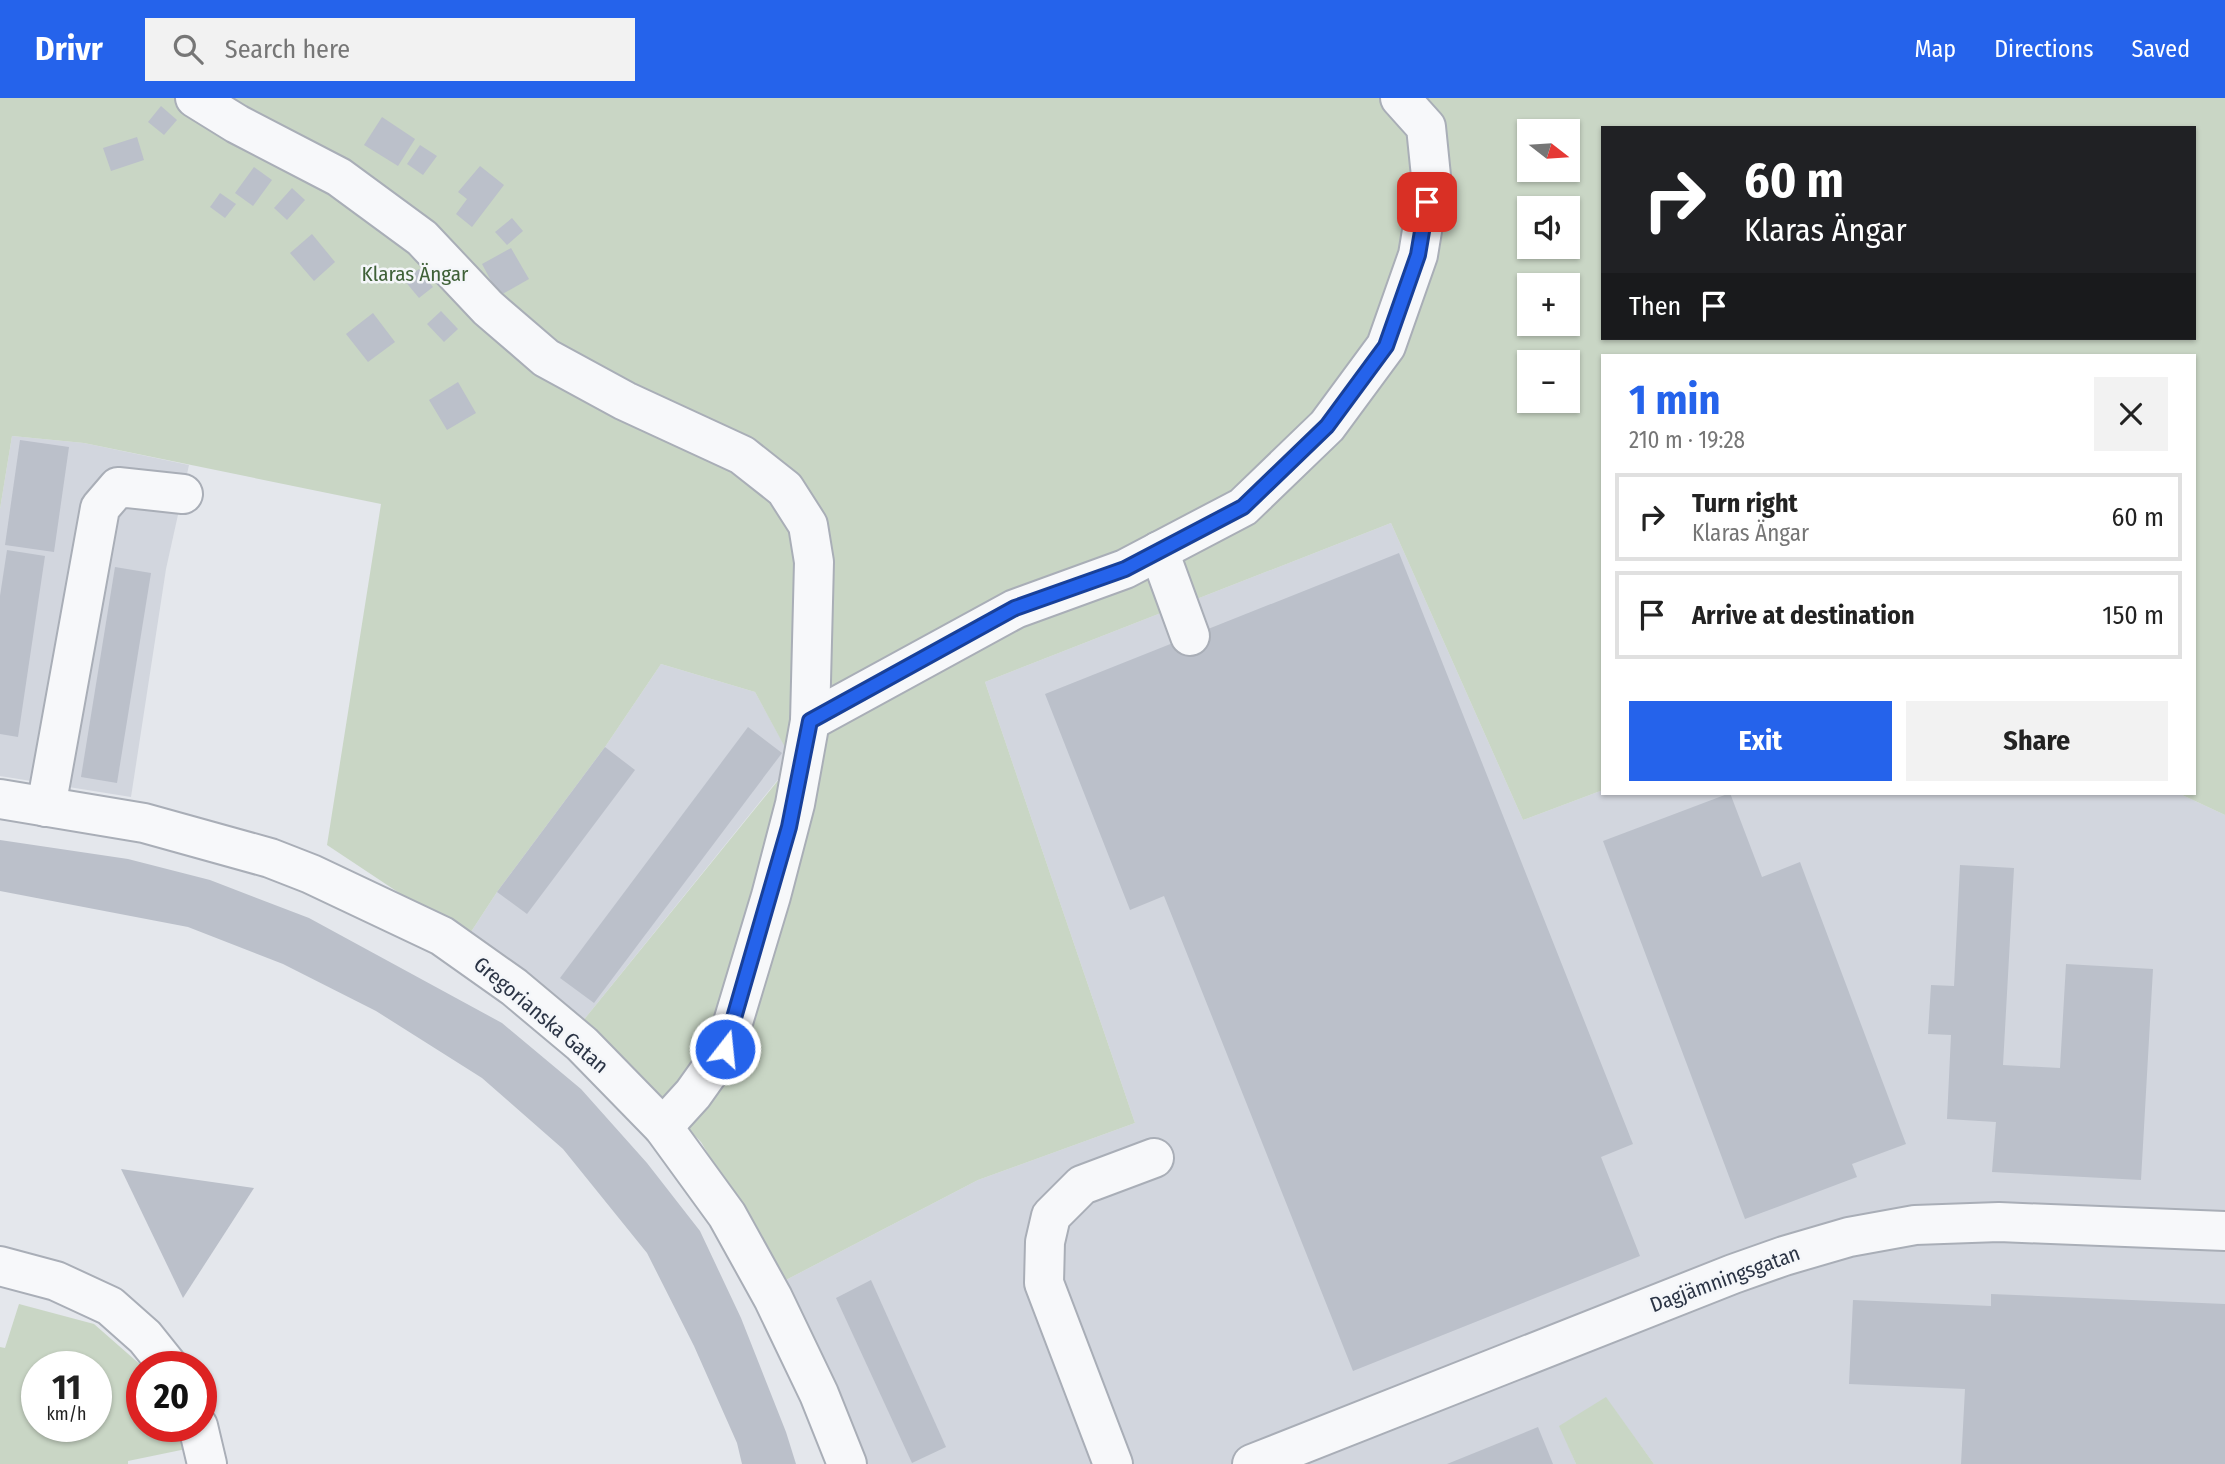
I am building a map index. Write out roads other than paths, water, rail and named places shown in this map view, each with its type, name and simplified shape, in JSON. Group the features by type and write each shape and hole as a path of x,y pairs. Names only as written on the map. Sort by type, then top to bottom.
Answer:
{"street":[{"path":"195,98 237,124 340,177 422,238 488,308 546,358 625,401 742,455 785,489 808,525 814,562 810,721 788,830 725,1049 693,1094 663,1127"},
{"path":"810,721 1015,608 1125,569 1243,507 1327,426 1386,346 1418,255 1432,176 1426,127 1400,98"},
{"path":"46,807 100,508 118,487 183,494"},
{"path":"1159,551 1190,636"},
{"name":"Gregorianska Gatan","path":"0,799 144,823 270,858 352,892 442,936 514,987 582,1044 663,1127 727,1214 819,1394 847,1464"},
{"path":"1113,1464 1044,1283 1045,1241 1051,1216 1082,1185 1154,1158"},
{"name":"Dagjämningsgatan","path":"1252,1464 1733,1274 1849,1237 1915,1225 1999,1222 2225,1231"},
{"path":"0,1266 56,1281 110,1306 145,1337 156,1351"},
{"path":"202,1442 207,1464"}],"park label":[{"name":"Klaras Ängar","path":"415,274"}]}
